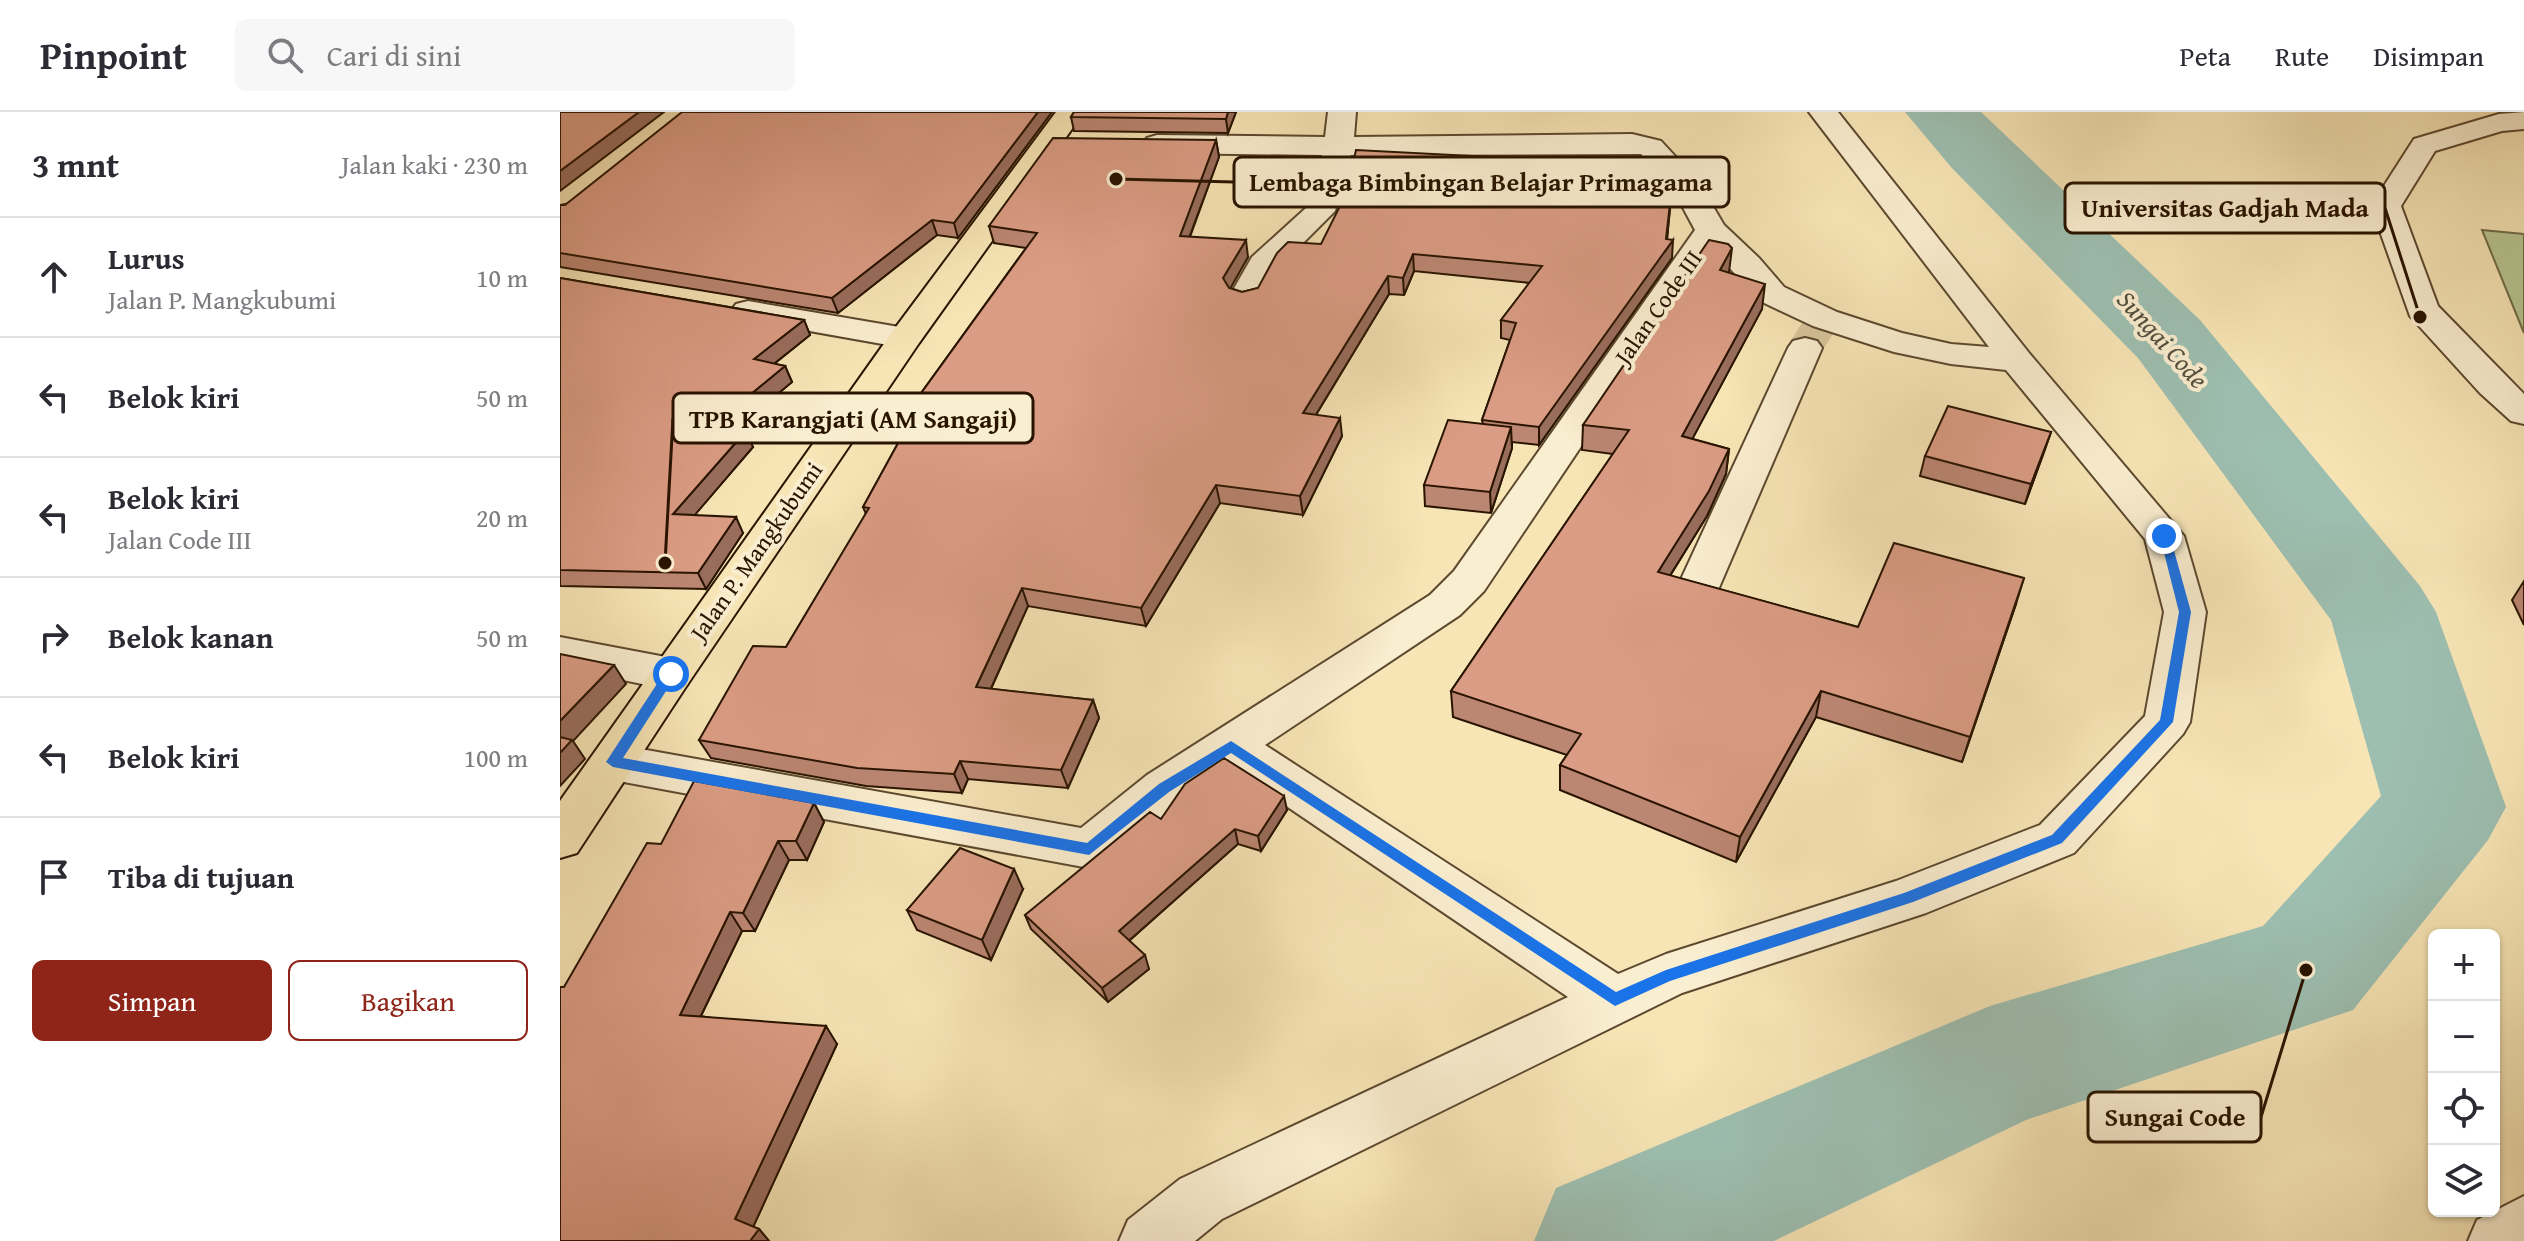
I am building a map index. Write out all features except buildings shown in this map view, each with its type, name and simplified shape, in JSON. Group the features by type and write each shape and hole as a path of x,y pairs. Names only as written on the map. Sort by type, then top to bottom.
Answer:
{"main road":[{"name":"Jalan P. Mangkubumi","path":"560,839 905,338 1083,135"}],"street":[{"path":"1149,1241 1201,1199 1666,976 1908,898 2057,839 2167,722 2185,612 2164,536 2017,360 1823,112"},
{"path":"2524,120 2499,123 2424,145 2386,206 2422,309 2493,385 2524,413"},
{"path":"1246,297 1263,264 1320,211 1340,129"},
{"name":"Jalan Code III","path":"613,762 1089,849 1164,788 1445,605 1469,581 1711,230 1687,187 1651,147 1632,143 1340,129 1083,135"},
{"path":"1711,230 1748,265 1772,294 1816,331 1951,354 2017,360"},
{"path":"717,306 905,338"},
{"path":"1697,590 1816,331"},
{"path":"560,652 671,674"},
{"path":"1231,746 1615,1000"},
{"path":"2498,1241 2524,1225"}],"green space":[{"path":"2482,230 2524,234 2524,333"}],"waterway":[{"name":"Sungai Code","path":"1610,1241 1990,1069 2306,970 2445,807 2382,612 2169,339 1941,112"}],"tunnel":[{"path":"1805,348 1819,326"}],"place":[{"name":"Lembaga Bimbingan Belajar Primagama","path":"1116,179"},
{"name":"Universitas Gadjah Mada","path":"2420,317"},
{"name":"TPB Karangjati (AM Sangaji)","path":"665,563"},
{"name":"Sungai Code","path":"2306,970"}],"route":[{"path":"671,674 613,762 1089,849 1164,788 1231,746 1615,1000 1666,976 1908,898 2057,839 2167,722 2185,612 2164,536"}]}
